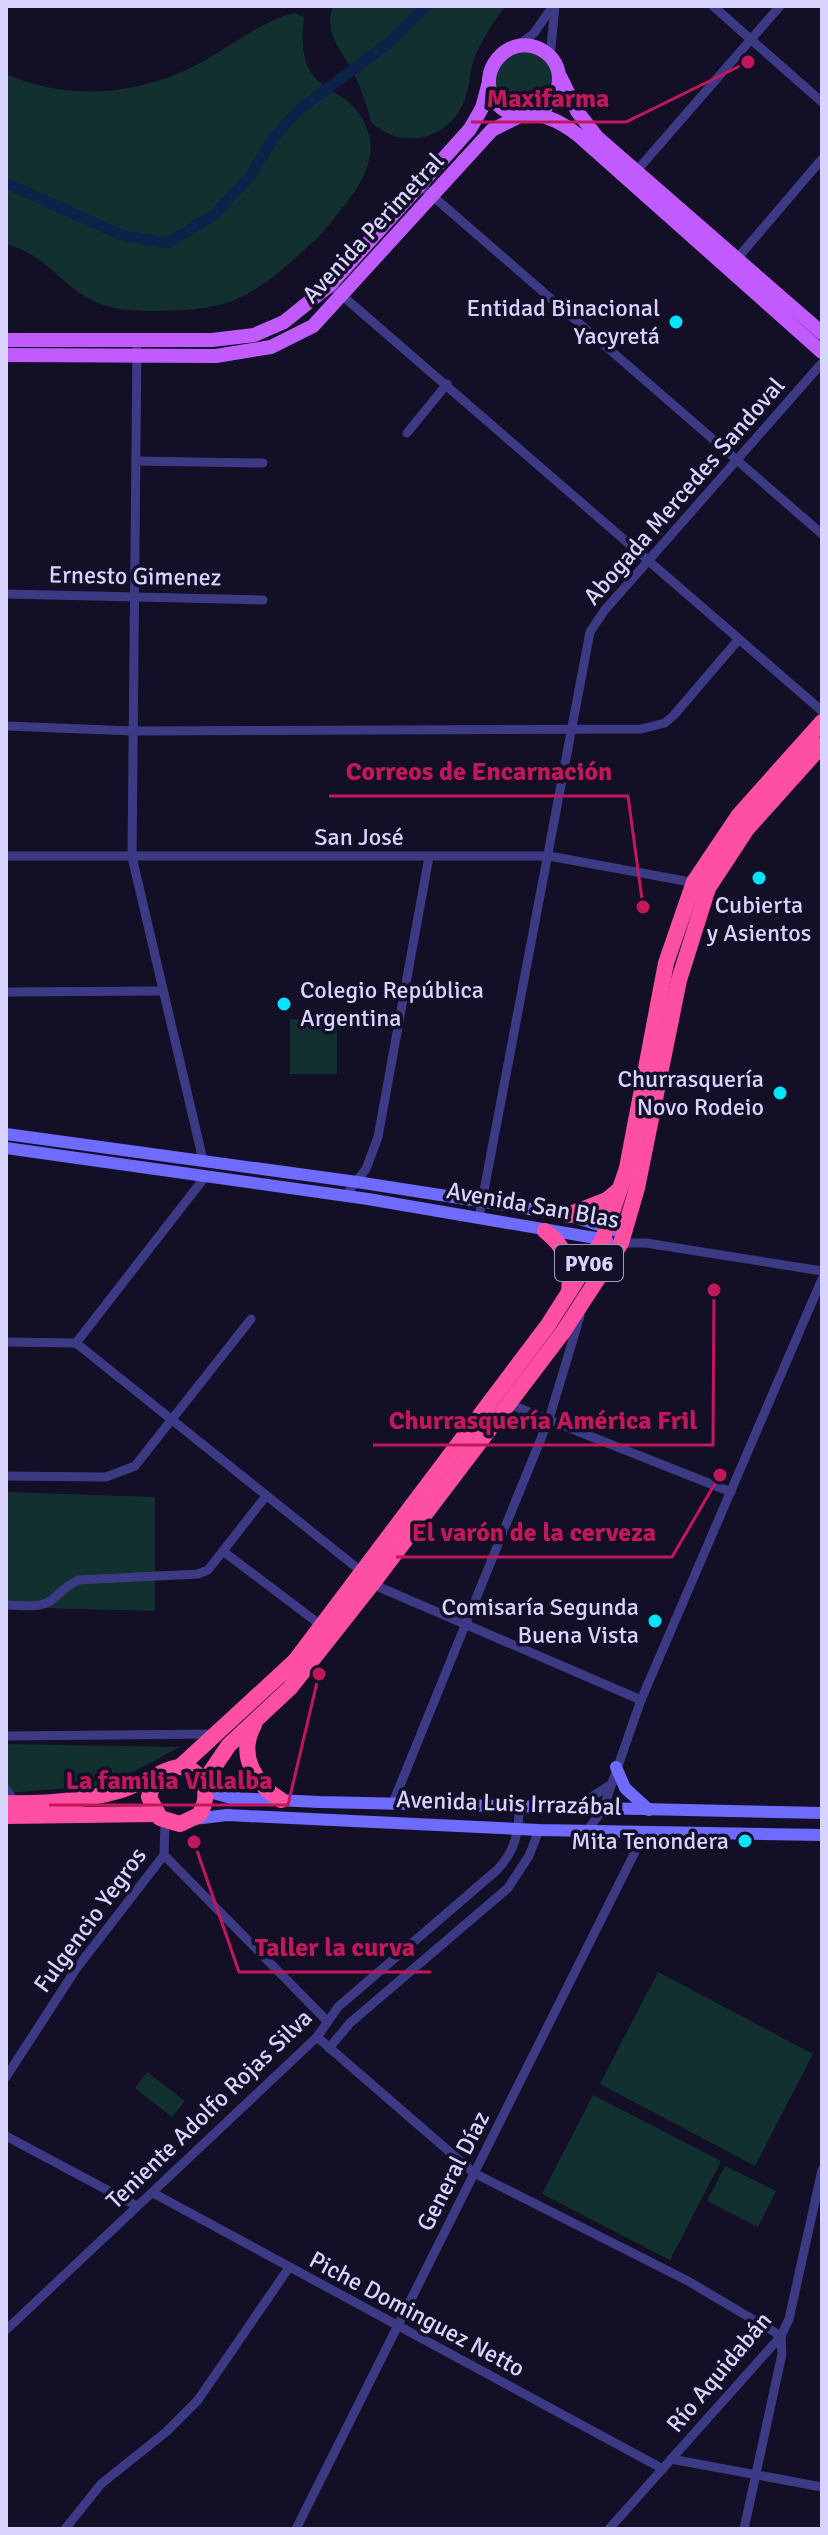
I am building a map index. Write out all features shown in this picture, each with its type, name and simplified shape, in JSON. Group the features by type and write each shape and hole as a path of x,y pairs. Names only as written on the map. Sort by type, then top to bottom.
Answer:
{"highway":[{"name":"PY06","path":"9,1808 86,1798 154,1779 166,1770 180,1767 258,1699 295,1661 509,1404 577,1298 605,1234 621,1189 666,963 701,885 739,815 822,722"},
{"name":"PY06","path":"194,1819 202,1810 204,1787 229,1745 290,1688 367,1578 623,1238 637,1188 676,991 701,885 822,745"},
{"path":"568,1215 607,1200 621,1189"},
{"path":"545,1231 558,1241 566,1255 577,1298"},
{"path":"260,1716 248,1735 247,1756 263,1787 281,1800"},
{"name":"Avenida Luis Irrazábal","path":"180,1767 194,1772 204,1787"},
{"path":"154,1779 149,1797 160,1818"},
{"name":"Avenida Luis Irrazábal","path":"9,1808 160,1818 180,1824 194,1819"}],"main road":[{"path":"633,175 587,125 550,57 540,49 517,46 494,63 489,82 495,101 526,116 569,128 633,175 733,264 822,352"},
{"path":"526,116 551,105 559,87 559,75"},
{"name":"Avenida Perimetral","path":"6,340 137,341 254,335 284,322 330,285 477,119 489,82"},
{"name":"Avenida Perimetral","path":"6,355 216,356 271,347 313,326 492,130 526,116"},
{"path":"733,264 822,333"},
{"name":"Avenida San Blas","path":"6,1134 357,1182 481,1210 545,1231 623,1238"},
{"name":"Avenida San Blas","path":"6,1148 345,1196 481,1210 568,1215 605,1234"},
{"path":"616,1767 625,1788 649,1810"},
{"name":"Avenida Luis Irrazábal","path":"204,1787 231,1798 392,1805 822,1813"},
{"name":"Avenida Luis Irrazábal","path":"194,1819 227,1815 539,1830 822,1835"}],"street":[{"path":"517,46 534,33 554,6"},
{"path":"550,57 554,6"},
{"path":"713,6 822,102"},
{"path":"633,175 780,6"},
{"path":"733,264 822,159"},
{"path":"420,185 822,534"},
{"path":"330,285 822,711"},
{"path":"137,341 132,857 203,1160"},
{"name":"Abogada Mercedes Sandoval","path":"481,1210 590,632 648,560 822,363"},
{"path":"407,433 447,384"},
{"path":"136,461 263,463"},
{"name":"Ernesto Gimenez","path":"6,594 135,594 263,600"},
{"path":"6,726 133,731 641,729 665,723 739,639"},
{"name":"San José","path":"6,856 549,856 701,885"},
{"path":"345,1196 374,1154 429,857"},
{"path":"6,992 162,991"},
{"path":"76,1343 205,1177"},
{"name":"Avenida San Blas","path":"623,1238 822,1271"},
{"path":"587,1831 603,1809 641,1700 822,1279"},
{"path":"392,1805 549,1419 577,1298"},
{"path":"6,1476 120,1474 135,1466 251,1319"},
{"path":"6,1342 76,1343 367,1578 641,1700"},
{"path":"509,1404 731,1492"},
{"path":"6,1605 38,1605 50,1601 78,1580 198,1574 208,1570 266,1496"},
{"path":"224,1552 322,1626"},
{"path":"6,1736 216,1734"},
{"path":"573,1808 613,1782"},
{"path":"6,1789 9,1808"},
{"name":"Teniente Adolfo Rojas Silva","path":"6,2330 317,2037 338,2007 511,1856 519,1829 519,1807"},
{"name":"Fulgencio Yegros","path":"6,2077 76,1969 164,1855 160,1818"},
{"name":"Teniente Adolfo Rojas Silva","path":"329,2048 350,2023 508,1888 529,1856 539,1830"},
{"name":"General Díaz","path":"296,2529 645,1832"},
{"path":"164,1855 328,2022"},
{"path":"317,2037 474,2173 688,2281 781,2336 782,2354 744,2529"},
{"path":"6,2136 137,2206"},
{"name":"Río Aquidabán","path":"609,2529 781,2336 789,2319 822,2170"},
{"name":"Piche Dominguez Netto","path":"153,2193 288,2269 398,2324 663,2469"},
{"path":"65,2529 101,2484 166,2432 198,2400 288,2269"},
{"path":"671,2459 822,2487"}],"green space":[{"path":"333,6 506,6 476,54 468,91 460,110 439,131 412,138 384,132 371,122 357,80 332,34"},
{"path":"295,13 304,17 303,46 307,65 316,78 351,104 361,116 371,148 365,173 344,206 320,235 276,274 246,295 215,306 128,310 103,305 86,297 30,254 6,244 6,74 58,89 112,90 138,86 190,68 262,26"},
{"path":"524,50 545,59 554,80 545,101 524,110 503,101 494,80 503,59"},
{"path":"290,1019 337,1020 337,1074 290,1074"},
{"path":"6,1492 155,1497 155,1611 6,1607"},
{"path":"6,1744 180,1747 108,1785 6,1793"},
{"path":"658,1972 813,2054 755,2166 600,2084"},
{"path":"147,2072 185,2101 172,2117 135,2088"},
{"path":"593,2095 721,2161 670,2260 542,2194"},
{"path":"725,2166 776,2191 758,2227 707,2201"}],"waterway":[{"path":"6,183 121,235 167,243 214,215 251,175 274,137 300,109 390,42 426,6"}],"place":[{"name":"Maxifarma","path":"748,62"},
{"name":"Entidad Binacional Yacyretá","path":"676,322"},
{"name":"Cubierta y Asientos","path":"759,878"},
{"name":"Correos de Encarnación","path":"643,907"},
{"name":"Colegio República Argentina","path":"284,1004"},
{"name":"Churrasquería Novo Rodeio","path":"780,1093"},
{"name":"Churrasquería América Fril","path":"714,1290"},
{"name":"El varón de la cerveza","path":"720,1475"},
{"name":"Comisaría Segunda Buena Vista","path":"655,1621"},
{"name":"La familia Villalba","path":"319,1674"},
{"name":"Mita Tenondera","path":"745,1841"},
{"name":"Taller la curva","path":"194,1842"}]}
